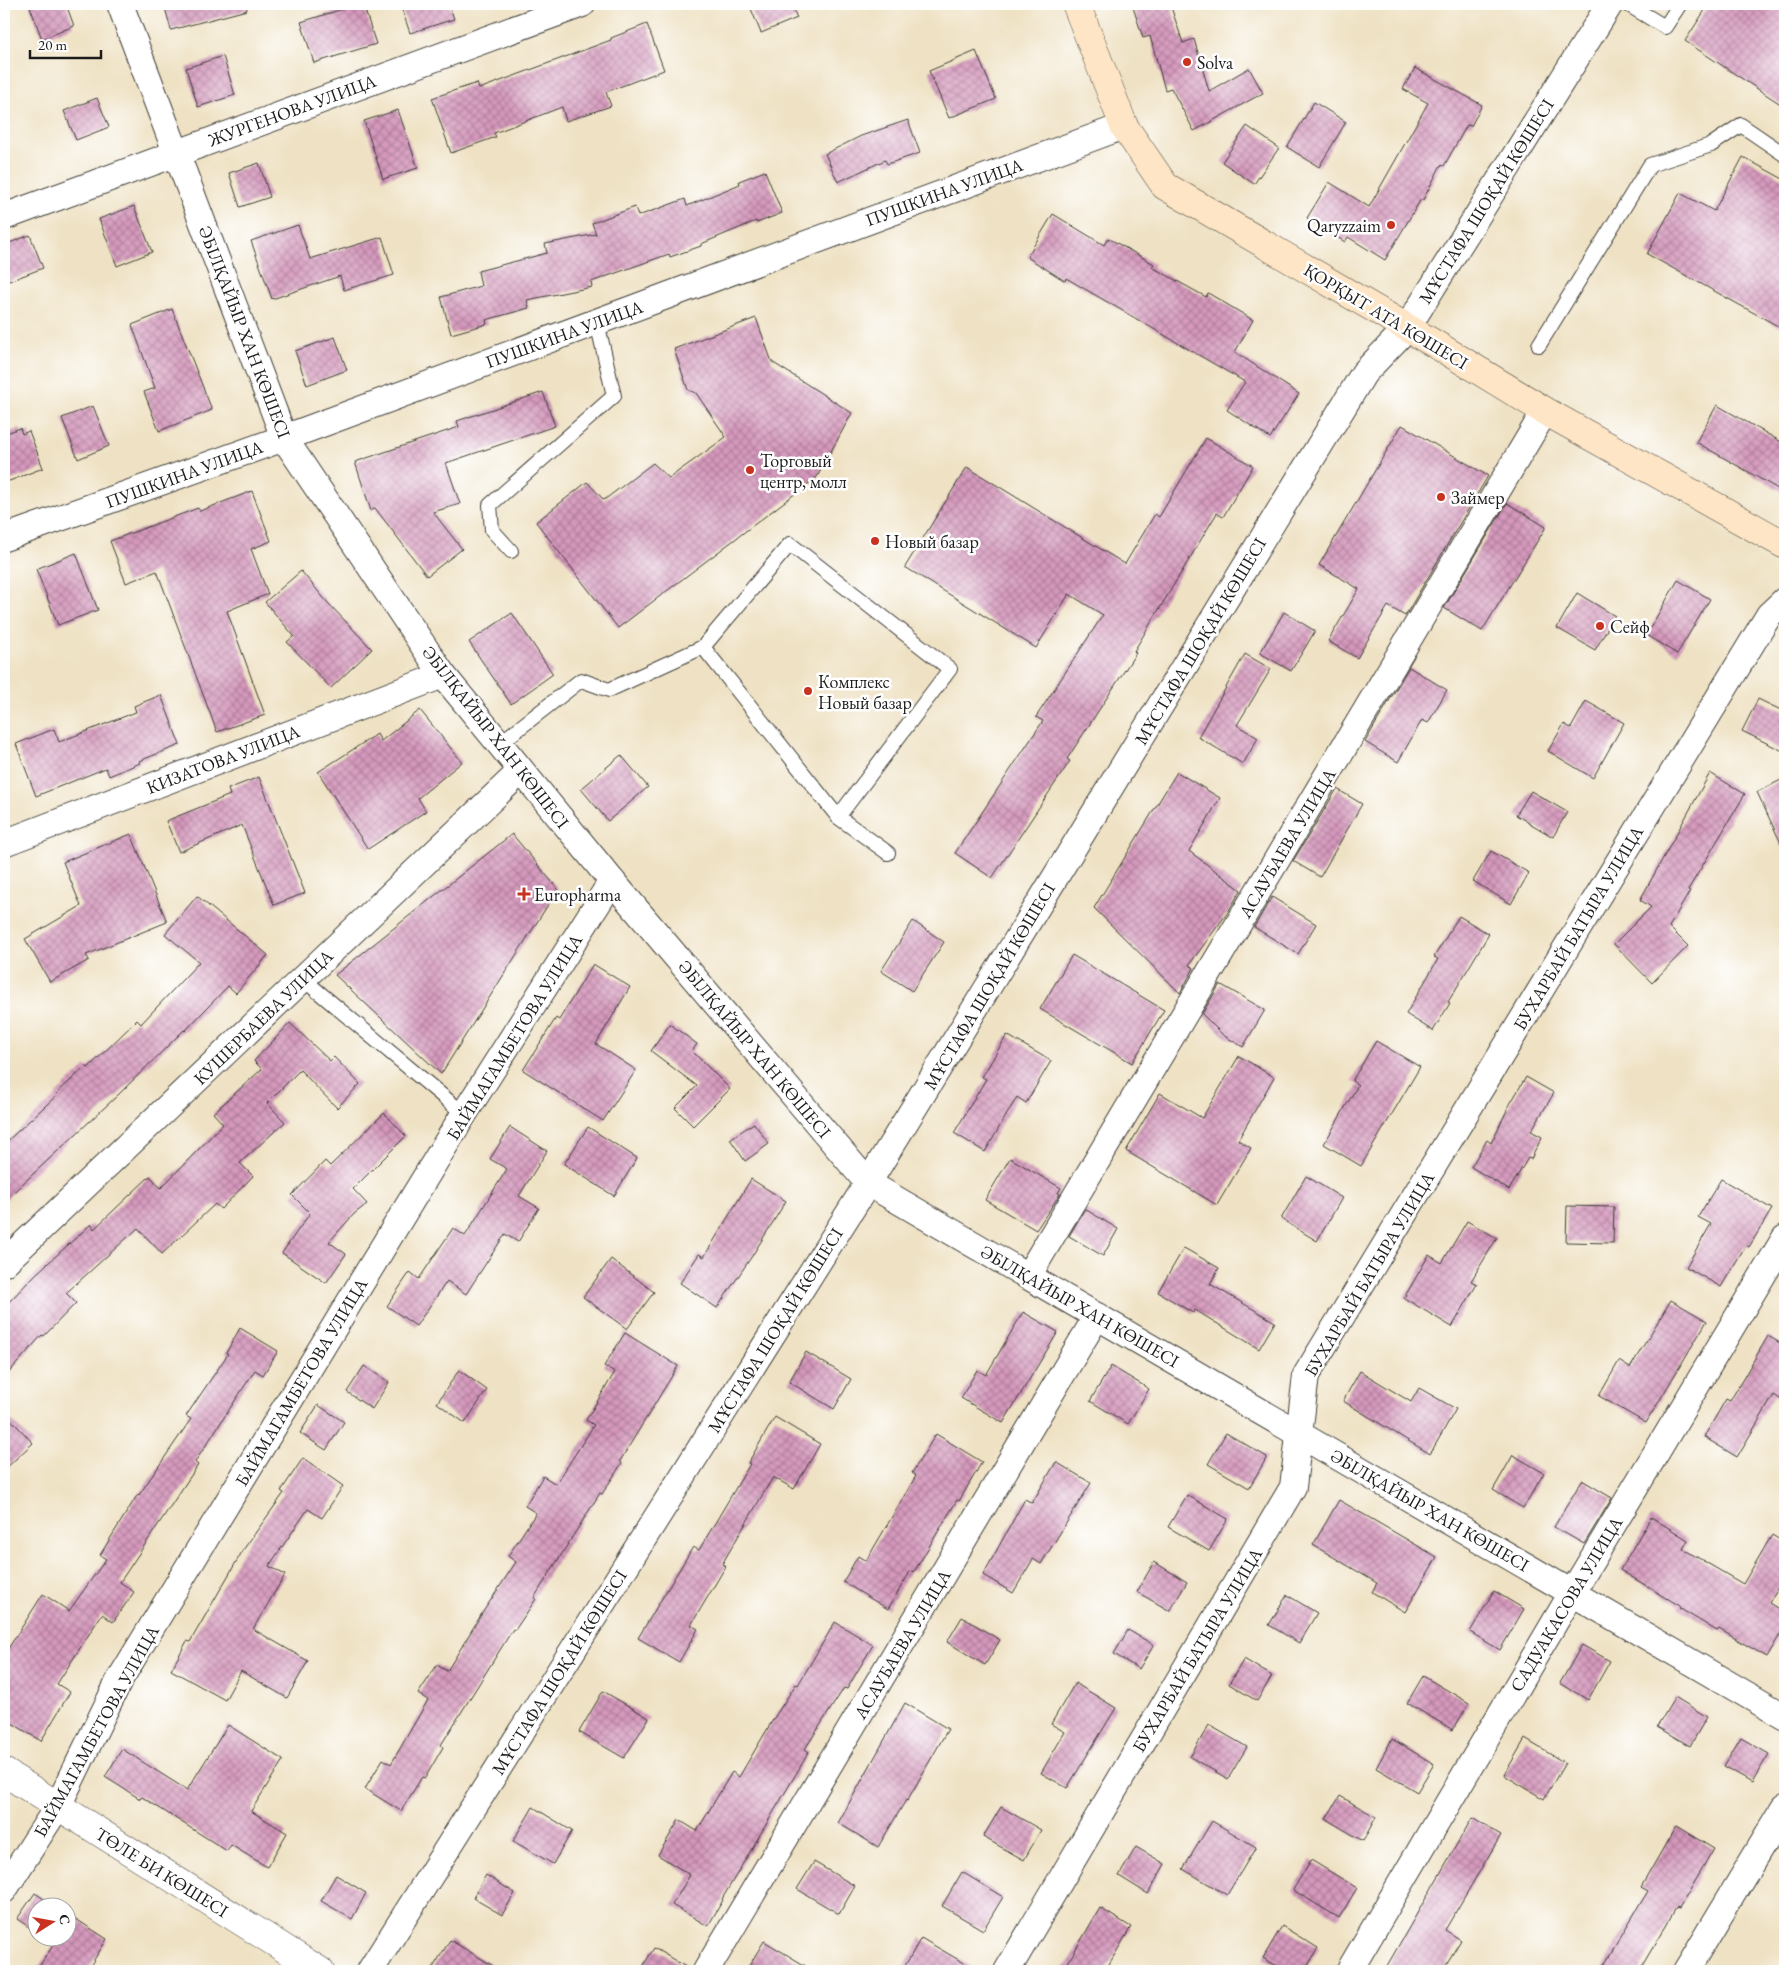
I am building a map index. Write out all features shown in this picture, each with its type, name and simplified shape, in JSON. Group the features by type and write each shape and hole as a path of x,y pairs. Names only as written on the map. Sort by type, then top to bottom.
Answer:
{"main road":[{"name":"ҚОРҚЫТ АТА КӨШЕСІ","path":"1076,4 1124,126 1165,186 1545,411 1785,545"}],"street":[{"name":"ӘБІЛҚАЙЫР ХАН КӨШЕСІ","path":"120,4 284,438 443,675 612,881 868,1183 1785,1717"},
{"name":"ЖУРГЕНОВА УЛИЦА","path":"4,217 176,152 582,4"},
{"name":"МҰСТАФА ШОҚАЙ КӨШЕСІ","path":"370,1971 868,1183 1364,372 1406,328 1610,4"},
{"name":"ПУШКИНА УЛИЦА","path":"4,538 284,438 1124,126"},
{"name":"АСАУБАЕВА УЛИЦА","path":"1028,1276 1545,411"},
{"name":"БУХАРБАЙ БАТЫРА УЛИЦА","path":"1007,1971 1293,1487 1306,1375 1769,615 1785,600"},
{"name":"КИЗАТОВА УЛИЦА","path":"4,843 443,675"},
{"name":"КУШЕРБАЕВА УЛИЦА","path":"4,1263 521,771"},
{"name":"БАЙМАГАМБЕТОВА УЛИЦА","path":"4,1890 58,1806 120,1679 464,1114 612,881"},
{"name":"САДУАКАСОВА УЛИЦА","path":"1349,1971 1572,1593 1785,1238"},
{"name":"АСАУБАЕВА УЛИЦА","path":"706,1971 1097,1316"},
{"name":"ТӨЛЕ БИ КӨШЕСІ","path":"4,1772 320,1971"},
{"path":"1686,1971 1785,1806"}],"lane":[{"path":"1627,4 1665,27 1680,4"},
{"path":"1540,345 1650,165 1711,145 1741,125 1785,155"},
{"path":"511,551 492,530 490,505 614,396 597,322"},
{"path":"499,744 581,680 609,690 703,647 790,544 950,669 838,818"},
{"path":"703,647 838,818 888,852"},
{"path":"303,979 464,1114"}],"building":[{"path":"29,4 66,4 74,26 42,39"},
{"path":"164,4 246,4 247,10 171,30"},
{"path":"363,4 376,44 314,63 301,22"},
{"path":"400,4 449,4 454,19 410,33"},
{"path":"749,4 791,4 797,18 761,33"},
{"path":"1132,4 1170,4 1183,43 1194,39 1209,91 1249,68 1263,93 1194,131 1171,88 1165,90 1150,36 1143,38"},
{"path":"1709,4 1785,4 1785,107 1685,41"},
{"path":"647,24 664,70 606,92 611,106 566,121 562,107 494,133 496,137 451,153 432,98 477,83 479,89 611,40 611,38"},
{"path":"976,51 996,99 949,118 929,71"},
{"path":"223,56 235,95 198,107 186,68"},
{"path":"1415,68 1482,105 1471,126 1467,125 1444,166 1441,165 1423,200 1421,199 1385,260 1348,237 1345,242 1307,218 1329,182 1369,207 1428,103 1403,89"},
{"path":"97,98 109,127 76,140 64,111"},
{"path":"1314,102 1346,122 1319,167 1287,147"},
{"path":"398,110 418,168 383,179 364,121"},
{"path":"908,120 920,153 887,164 885,160 838,182 825,154 861,136"},
{"path":"1247,126 1279,148 1254,184 1222,162"},
{"path":"1743,157 1785,180 1785,330 1647,254 1680,193 1714,211"},
{"path":"259,163 270,197 240,207 229,173"},
{"path":"765,171 782,213 757,223 756,221 701,244 701,246 670,257 669,254 591,282 592,287 527,300 529,308 486,320 487,324 451,334 441,297 481,286 478,271 547,253 545,244 596,234 592,223 635,207 638,216 685,199 687,206 740,184 739,181"},
{"path":"134,206 152,252 117,266 99,219"},
{"path":"1053,214 1104,245 1108,238 1154,264 1152,267 1206,297 1208,293 1253,320 1235,352 1299,394 1270,438 1227,410 1245,382 1066,278 1065,281 1027,257"},
{"path":"298,225 310,259 382,237 394,275 344,290 340,276 272,299 251,241"},
{"path":"30,235 43,268 4,283 4,245"},
{"path":"172,309 212,410 159,431 144,392 155,388 132,325"},
{"name":"Торговый центр, молл","path":"756,318 772,362 852,413 817,477 618,628 536,522 587,482 604,500 653,463 669,478 726,437 696,393 688,390 674,349"},
{"path":"335,337 347,370 307,385 295,351"},
{"path":"543,392 555,426 446,463 460,504 433,512 462,549 427,576 375,508 371,511 355,462 459,427 457,421"},
{"path":"1717,405 1785,444 1785,493 1696,442"},
{"path":"93,406 109,446 78,459 62,418"},
{"path":"1402,425 1488,476 1405,616 1388,606 1357,658 1328,641 1359,589 1319,565"},
{"path":"20,428 22,434 29,431 43,468 4,483 4,434"},
{"path":"1206,438 1253,466 1223,517 1217,513 1134,651 1136,653 1067,759 1070,761 992,878 955,853 1043,721 1036,717 1103,615 1069,594 1036,648 905,567 967,467 1125,564 1155,514 1159,517"},
{"path":"252,491 271,541 251,549 268,594 227,611 265,715 217,732 157,571 126,583 110,541 198,508 200,511"},
{"path":"1507,503 1546,527 1482,631 1444,608"},
{"path":"76,553 98,610 58,625 36,569"},
{"path":"301,571 328,603 372,649 331,688 287,642 294,636 265,602"},
{"path":"1678,580 1710,599 1677,654 1646,635"},
{"path":"1577,593 1615,616 1595,650 1557,628"},
{"path":"1284,612 1315,631 1291,671 1260,653"},
{"path":"512,613 553,674 511,704 469,642"},
{"path":"1245,654 1271,669 1237,725 1258,738 1243,764 1198,737"},
{"path":"1409,667 1447,690 1428,723 1422,720 1398,762 1365,742"},
{"path":"161,695 180,745 139,761 140,763 109,776 106,768 36,796 16,744 54,729 59,742 136,712 134,706"},
{"path":"1758,699 1785,712 1785,752 1742,731"},
{"path":"1586,701 1624,723 1593,778 1548,751 1564,724 1571,728"},
{"path":"420,710 462,762 418,798 426,811 368,849 318,772 377,734 381,741"},
{"path":"621,755 648,787 608,821 581,789"},
{"path":"1177,772 1220,798 1189,851 1241,890 1228,912 1189,965 1194,968 1180,993 1094,908"},
{"path":"1710,773 1745,794 1688,890 1690,891 1669,927 1688,946 1652,983 1614,944 1651,907 1640,900"},
{"path":"259,777 305,893 274,905 242,825 179,852 166,821 230,795 228,789"},
{"path":"1785,778 1785,852 1757,792"},
{"path":"1337,789 1362,804 1320,877 1293,861"},
{"path":"1531,791 1567,812 1553,837 1516,815"},
{"path":"131,834 167,922 86,955 89,960 50,982 25,939 81,906 63,862"},
{"path":"512,834 558,889 441,1074 335,975"},
{"path":"1491,851 1529,873 1511,904 1473,881"},
{"path":"197,896 268,955 236,993 228,986 185,1031 4,1201 4,1144 86,1066 88,1068 137,1020 141,1024 199,962 165,934"},
{"path":"1272,897 1316,924 1298,954 1254,927"},
{"path":"1459,916 1489,934 1448,1002 1450,1003 1433,1031 1406,1014 1438,959 1434,957"},
{"path":"913,921 944,942 912,991 881,971"},
{"path":"1072,955 1164,1010 1132,1063 1040,1009"},
{"path":"593,964 630,987 596,1044 636,1070 603,1121 523,1070 556,1018 559,1020"},
{"path":"1220,984 1265,1010 1243,1047 1223,1035 1202,1014"},
{"path":"290,1023 330,1061 334,1057 360,1084 337,1108 300,1070 267,1103 285,1122 240,1163 253,1176 221,1209 215,1204 162,1254 138,1228 66,1293 76,1303 44,1336 42,1335 4,1378 4,1307 36,1274 91,1224 94,1229 150,1176 161,1188 223,1124 213,1113 262,1069 254,1061"},
{"path":"670,1024 697,1044 692,1051 730,1089 693,1126 675,1108 697,1086 651,1051"},
{"path":"1007,1035 1051,1061 1026,1103 1017,1097 985,1152 954,1133 986,1079 982,1077"},
{"path":"1376,1041 1420,1067 1361,1166 1324,1144 1358,1085 1352,1081"},
{"path":"1239,1056 1274,1077 1238,1140 1251,1148 1217,1205 1126,1151 1160,1093 1202,1118"},
{"path":"1526,1077 1554,1093 1531,1131 1542,1137 1531,1159 1528,1158 1509,1190 1471,1167 1487,1140 1491,1143"},
{"path":"384,1113 406,1136 353,1189 367,1204 354,1214 329,1242 346,1254 326,1283 282,1253 310,1213 292,1195 325,1161 330,1166"},
{"path":"754,1123 769,1144 745,1161 730,1139"},
{"path":"510,1127 547,1151 519,1196 539,1208 518,1242 505,1234 466,1294 447,1281 416,1326 387,1306 410,1272 419,1279 453,1228 465,1236 507,1169 490,1159"},
{"path":"588,1127 637,1158 614,1196 564,1164"},
{"path":"1010,1158 1061,1188 1058,1193 1060,1194 1036,1230 985,1200"},
{"path":"1306,1176 1342,1198 1317,1241 1281,1219"},
{"path":"751,1179 786,1201 717,1308 680,1283 699,1254 704,1257"},
{"path":"1721,1179 1772,1209 1749,1247 1746,1245 1721,1287 1686,1267 1711,1224 1698,1217"},
{"path":"1567,1206 1614,1207 1613,1243 1566,1242"},
{"path":"1085,1209 1118,1229 1103,1256 1069,1236"},
{"path":"1467,1221 1497,1238 1471,1281 1477,1284 1452,1327 1404,1298 1429,1255 1442,1263"},
{"path":"1184,1248 1219,1268 1210,1284 1275,1322 1259,1349 1195,1310 1193,1313 1158,1292"},
{"path":"611,1259 654,1292 627,1329 583,1297"},
{"path":"1671,1300 1707,1321 1646,1423 1599,1396 1619,1361 1630,1368"},
{"path":"1023,1312 1058,1332 1003,1423 961,1398 977,1370 986,1375"},
{"path":"240,1328 278,1351 263,1375 255,1370 195,1462 198,1465 120,1582 134,1592 113,1622 102,1614 57,1684 70,1692 41,1741 4,1718 4,1655 43,1594 69,1611 106,1559 100,1555 138,1494 191,1419 186,1416 228,1354 226,1353"},
{"path":"625,1333 678,1366 620,1461 622,1463 602,1494 600,1493 534,1598 536,1599 515,1630 513,1629 441,1745 443,1747 425,1778 422,1777 401,1811 365,1789 383,1759 391,1764 428,1700 418,1694 437,1665 447,1671 516,1562 508,1556 536,1513 525,1506 543,1476 556,1484 594,1425 586,1420 615,1372 604,1366"},
{"path":"1768,1336 1785,1346 1785,1402 1774,1395 1737,1457 1704,1437 1726,1399 1730,1401"},
{"path":"806,1352 851,1379 834,1409 789,1382"},
{"path":"364,1366 389,1382 372,1409 347,1392"},
{"path":"1111,1366 1149,1389 1128,1424 1090,1401"},
{"path":"459,1370 487,1390 465,1423 437,1403"},
{"path":"1360,1371 1411,1402 1419,1388 1456,1409 1430,1454 1343,1401"},
{"path":"318,1405 344,1422 326,1450 300,1433"},
{"path":"4,1412 33,1443 4,1470"},
{"path":"775,1417 820,1444 794,1489 773,1477 722,1564 726,1566 691,1625 698,1629 679,1662 638,1638 693,1547 699,1550 750,1464 748,1463"},
{"path":"1226,1433 1267,1457 1249,1488 1208,1464"},
{"path":"936,1434 982,1462 914,1572 911,1570 888,1609 843,1582 858,1556 866,1561 916,1476 912,1473"},
{"path":"1513,1455 1544,1473 1523,1508 1493,1490"},
{"path":"303,1458 343,1486 322,1518 308,1509 269,1566 285,1575 253,1629 308,1661 287,1698 241,1671 225,1700 171,1670 187,1641 190,1642 243,1550 284,1493 281,1491"},
{"path":"1056,1462 1091,1483 1041,1564 1033,1559 1013,1593 983,1575 1025,1499 1032,1503"},
{"path":"1582,1480 1612,1498 1584,1544 1554,1527"},
{"path":"1187,1495 1228,1519 1209,1551 1168,1527"},
{"path":"1339,1500 1437,1557 1405,1612 1372,1592 1377,1583 1313,1545"},
{"path":"1651,1517 1688,1540 1683,1549 1743,1584 1772,1535 1785,1543 1785,1575 1769,1603 1785,1613 1785,1626 1767,1657 1719,1629 1717,1631 1620,1570"},
{"path":"1154,1562 1187,1582 1170,1611 1137,1592"},
{"path":"1494,1591 1524,1609 1500,1650 1470,1632"},
{"path":"1287,1595 1317,1613 1299,1643 1269,1625"},
{"path":"962,1617 1000,1640 985,1665 947,1642"},
{"path":"835,1622 873,1645 847,1689 844,1688 805,1749 809,1752 708,1926 672,1905 690,1875 658,1855 679,1820 697,1831 732,1772 739,1777 774,1718 796,1684 798,1685"},
{"path":"1128,1630 1154,1645 1139,1669 1114,1654"},
{"path":"1582,1645 1610,1661 1588,1700 1560,1683"},
{"path":"1244,1659 1272,1676 1257,1701 1229,1684"},
{"path":"1423,1676 1469,1703 1453,1730 1407,1703"},
{"path":"1075,1683 1116,1708 1067,1788 1041,1773 1065,1732 1051,1724"},
{"path":"603,1691 649,1718 624,1758 579,1732"},
{"path":"1675,1697 1707,1717 1690,1746 1657,1727"},
{"path":"905,1703 948,1729 878,1847 838,1823"},
{"path":"228,1725 283,1760 251,1811 287,1833 267,1867 231,1845 227,1851 142,1797 140,1799 105,1777 122,1749 187,1790"},
{"path":"1209,1725 1247,1747 1228,1779 1190,1757"},
{"path":"1741,1738 1769,1754 1752,1782 1724,1766"},
{"path":"1392,1739 1434,1764 1417,1792 1376,1768"},
{"path":"1525,1739 1565,1763 1544,1799 1504,1775"},
{"path":"1340,1796 1376,1817 1363,1841 1326,1819"},
{"path":"533,1807 572,1831 553,1864 513,1841"},
{"path":"1001,1807 1041,1830 1024,1860 983,1837"},
{"path":"1472,1818 1501,1835 1445,1930 1461,1940 1442,1971 1384,1971"},
{"path":"1212,1821 1256,1847 1227,1895 1183,1869"},
{"path":"1676,1826 1714,1849 1679,1909 1676,1908 1639,1971 1600,1971 1648,1891 1641,1887"},
{"path":"1136,1847 1165,1864 1148,1894 1119,1876"},
{"path":"1311,1860 1357,1888 1339,1918 1293,1890"},
{"path":"814,1862 855,1886 839,1914 797,1889"},
{"path":"962,1872 1003,1897 983,1930 942,1906"},
{"path":"336,1875 366,1893 352,1919 321,1901"},
{"path":"486,1875 515,1893 502,1915 473,1898"},
{"path":"35,1893 43,1898 32,1898"},
{"path":"28,1903 28,1926 17,1919"},
{"path":"1100,1908 1131,1927 1105,1971 1063,1971"},
{"path":"78,1920 107,1939 87,1971 36,1971 51,1948 78,1948"},
{"path":"1282,1926 1318,1948 1305,1971 1286,1971 1263,1958"},
{"path":"921,1938 978,1971 902,1971"},
{"path":"450,1940 502,1971 431,1971"},
{"path":"764,1941 814,1971 746,1971"},
{"path":"654,1948 691,1970 691,1971 640,1971"}],"place":[{"name":"Solva","path":"1187,62"},
{"name":"Qaryzzaim","path":"1391,225"},
{"name":"Торговый центр, молл","path":"750,470"},
{"name":"Займер","path":"1441,497"},
{"name":"Новый базар","path":"875,541"},
{"name":"Сейф","path":"1600,626"},
{"name":"Комплекс Новый базар","path":"808,691"},
{"name":"Europharma","path":"524,894"}]}
